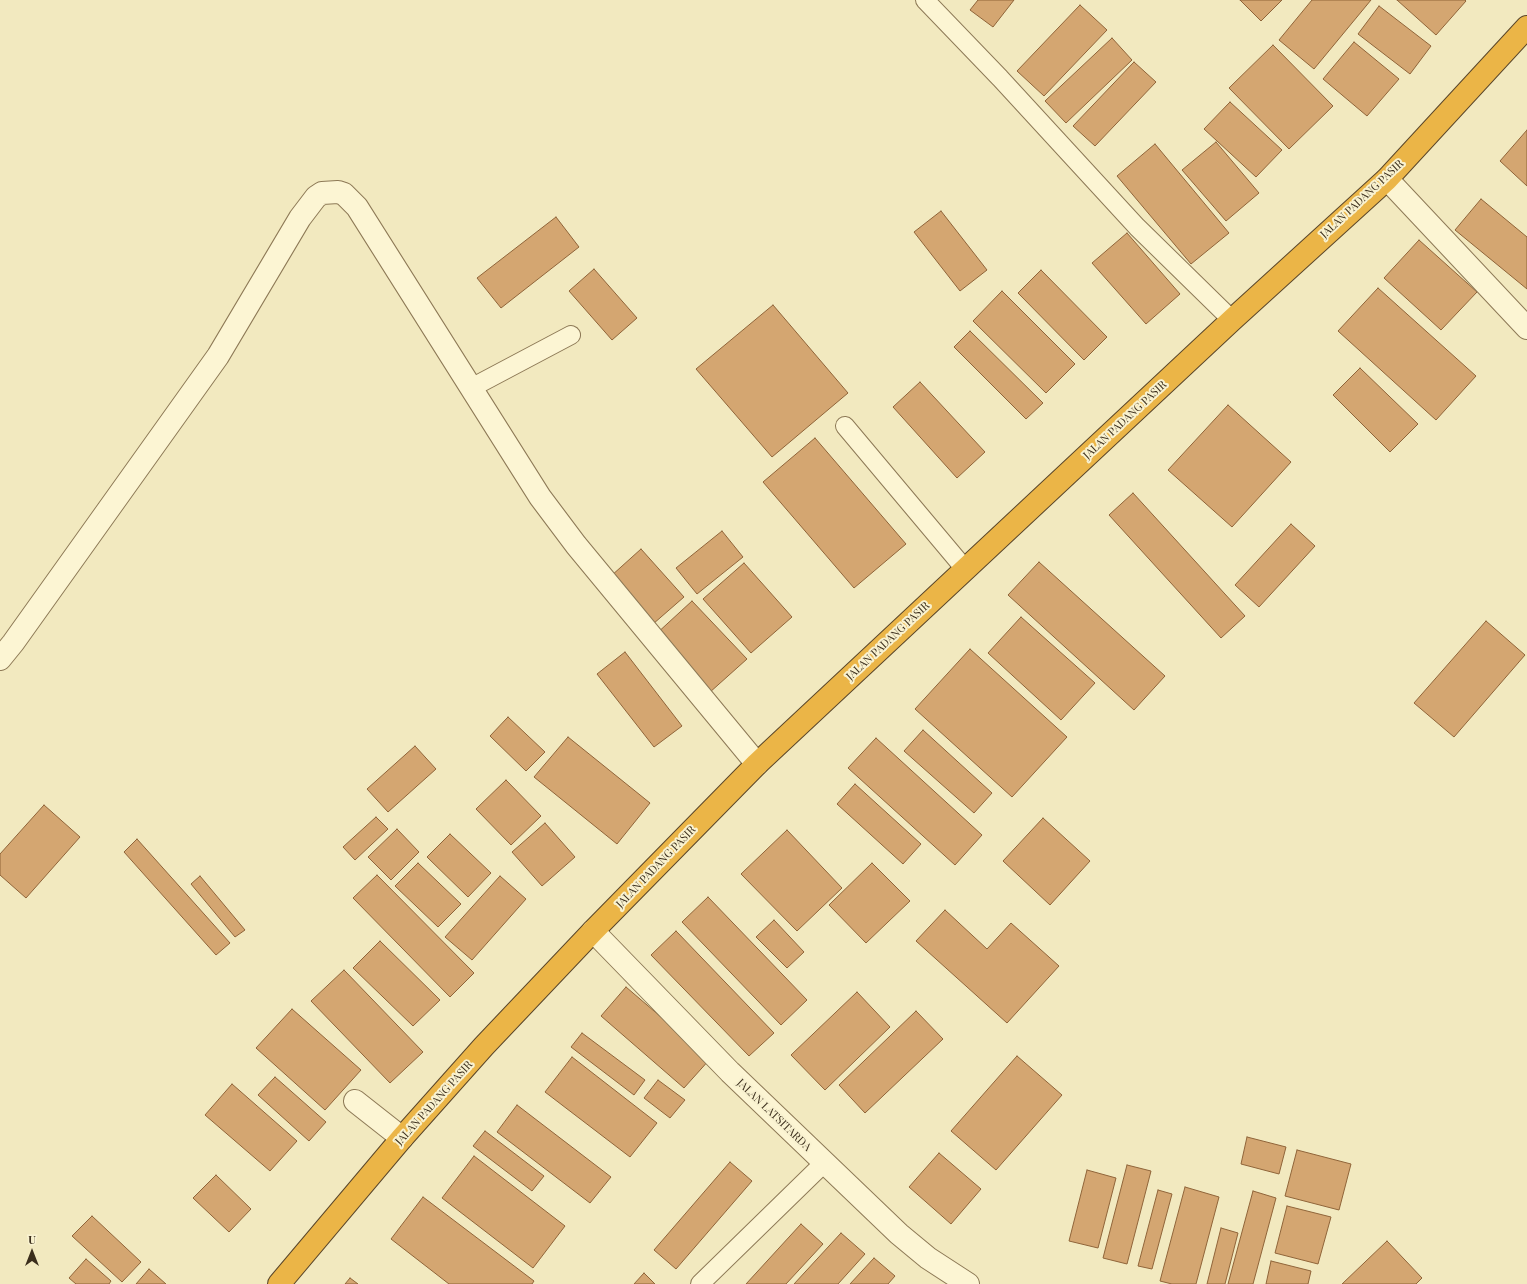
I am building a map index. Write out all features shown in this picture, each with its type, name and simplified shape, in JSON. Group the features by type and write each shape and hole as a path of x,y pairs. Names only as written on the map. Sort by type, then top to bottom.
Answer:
{"highway":[{"name":"JALAN PADANG PASIR","path":"279,1284 402,1138 484,1046 593,931 757,764 1232,320 1387,179 1527,27"}],"street":[{"path":"1387,179 1527,328"},
{"path":"0,660 218,356 300,218 316,197 322,193 330,191 344,194 357,207 540,497 576,544 757,764"},
{"name":"JALAN LATSITARDA","path":"593,931 730,1072 899,1234 928,1258 968,1284"},
{"path":"355,1101 402,1138"}],"lane":[{"path":"925,0 1000,78 1137,227 1232,320"},
{"path":"471,388 571,335"},
{"path":"845,426 965,569"},
{"path":"700,1284 824,1163"}],"building":[{"path":"978,0 1014,0 993,27 970,10"},
{"path":"1240,0 1282,0 1261,21"},
{"path":"1312,0 1371,0 1314,69 1279,40"},
{"path":"1397,0 1465,0 1466,1 1436,35"},
{"path":"1080,5 1107,30 1044,96 1017,71"},
{"path":"1379,6 1431,46 1410,74 1358,34"},
{"path":"1112,38 1132,60 1066,123 1045,101"},
{"path":"1354,42 1399,79 1367,116 1323,79"},
{"path":"1273,45 1333,106 1289,149 1229,88"},
{"path":"1134,62 1156,82 1095,146 1073,126"},
{"path":"1230,102 1282,150 1256,177 1204,129"},
{"path":"1527,130 1527,186 1500,161"},
{"path":"1216,142 1259,193 1226,221 1182,170"},
{"path":"1155,144 1229,233 1191,264 1117,176"},
{"path":"1481,199 1527,237 1527,289 1455,230"},
{"path":"941,211 987,270 960,291 914,232"},
{"path":"556,217 579,247 501,308 477,278"},
{"path":"1127,233 1180,294 1146,324 1092,263"},
{"path":"1419,240 1477,292 1441,330 1384,278"},
{"path":"594,269 637,318 612,340 569,291"},
{"path":"1041,270 1107,337 1084,360 1018,293"},
{"path":"1378,288 1476,376 1436,420 1338,331"},
{"path":"1002,291 1075,364 1046,393 973,321"},
{"path":"773,305 848,393 772,457 696,369"},
{"path":"970,331 1043,403 1026,419 954,347"},
{"path":"1360,368 1418,424 1390,452 1333,395"},
{"path":"920,382 985,452 957,478 893,407"},
{"path":"1228,405 1291,462 1232,527 1168,470"},
{"path":"815,438 906,544 854,588 763,482"},
{"path":"1133,493 1245,616 1221,638 1109,515"},
{"path":"1291,524 1315,546 1259,607 1235,585"},
{"path":"722,531 743,557 697,594 676,568"},
{"path":"641,549 684,597 653,624 611,576"},
{"path":"1039,562 1165,676 1134,710 1008,595"},
{"path":"744,563 792,617 751,653 703,599"},
{"path":"692,601 747,659 709,693 655,635"},
{"path":"1021,617 1095,683 1061,720 988,653"},
{"path":"1486,621 1525,655 1454,737 1414,703"},
{"path":"970,649 1067,737 1012,797 915,709"},
{"path":"625,652 682,726 654,747 597,674"},
{"path":"508,717 545,752 526,771 490,736"},
{"path":"923,730 992,793 974,813 904,751"},
{"path":"568,737 650,803 617,844 534,777"},
{"path":"876,738 982,835 955,865 848,768"},
{"path":"415,746 436,769 388,812 367,789"},
{"path":"506,780 541,816 511,845 476,809"},
{"path":"855,784 921,844 903,864 837,804"},
{"path":"44,805 80,837 26,898 0,875 0,854"},
{"path":"376,817 388,829 355,860 343,847"},
{"path":"1043,818 1090,861 1050,905 1003,861"},
{"path":"545,823 575,857 542,886 512,852"},
{"path":"397,829 419,852 391,880 368,857"},
{"path":"787,830 842,888 797,931 741,874"},
{"path":"450,834 491,873 468,897 427,857"},
{"path":"137,839 230,943 216,955 124,852"},
{"path":"418,863 461,904 438,927 395,886"},
{"path":"872,863 910,901 866,943 829,905"},
{"path":"377,875 474,973 450,997 353,898"},
{"path":"200,876 245,930 235,937 191,884"},
{"path":"500,876 526,899 472,960 445,937"},
{"path":"708,897 807,1000 781,1025 682,922"},
{"path":"945,910 987,949 1011,923 1059,966 1007,1023 916,941"},
{"path":"774,920 804,952 787,968 756,937"},
{"path":"676,931 774,1033 749,1056 651,955"},
{"path":"380,941 440,1000 413,1026 353,968"},
{"path":"344,970 423,1052 390,1083 311,1001"},
{"path":"626,987 710,1059 684,1088 601,1016"},
{"path":"857,992 890,1027 825,1090 791,1055"},
{"path":"292,1009 361,1070 325,1110 256,1048"},
{"path":"916,1011 943,1039 865,1113 839,1085"},
{"path":"582,1033 645,1080 634,1095 571,1047"},
{"path":"1017,1056 1062,1095 996,1170 951,1131"},
{"path":"572,1057 657,1123 630,1157 545,1092"},
{"path":"275,1077 326,1122 309,1141 258,1095"},
{"path":"658,1080 685,1100 670,1118 644,1098"},
{"path":"232,1084 297,1141 270,1171 205,1115"},
{"path":"517,1105 611,1177 590,1203 497,1132"},
{"path":"485,1131 544,1176 532,1191 473,1146"},
{"path":"1247,1137 1286,1147 1279,1174 1241,1164"},
{"path":"1297,1150 1351,1164 1339,1210 1285,1196"},
{"path":"939,1153 981,1189 951,1224 909,1187"},
{"path":"474,1156 565,1226 533,1268 442,1198"},
{"path":"730,1162 752,1181 676,1269 654,1250"},
{"path":"1127,1165 1151,1171 1127,1264 1103,1258"},
{"path":"1087,1170 1116,1178 1098,1248 1069,1241"},
{"path":"216,1175 251,1209 229,1232 193,1198"},
{"path":"1185,1187 1219,1197 1196,1284 1172,1284 1160,1281"},
{"path":"1158,1190 1172,1194 1152,1269 1138,1266"},
{"path":"1253,1191 1276,1198 1253,1284 1228,1284"},
{"path":"423,1197 534,1281 532,1284 449,1284 391,1239"},
{"path":"1287,1206 1331,1217 1318,1264 1275,1253"},
{"path":"92,1216 141,1262 122,1282 72,1236"},
{"path":"801,1224 823,1244 786,1284 746,1284"},
{"path":"1221,1228 1238,1233 1225,1284 1207,1284"},
{"path":"841,1233 865,1254 838,1284 794,1284"},
{"path":"1387,1241 1422,1278 1416,1284 1342,1284"},
{"path":"874,1258 895,1276 888,1284 850,1284"},
{"path":"86,1259 111,1281 109,1284 76,1284 69,1278"},
{"path":"1271,1261 1311,1271 1308,1284 1266,1284"},
{"path":"149,1269 166,1284 136,1284"},
{"path":"644,1273 655,1284 634,1284"},
{"path":"350,1278 358,1284 345,1284"}]}
